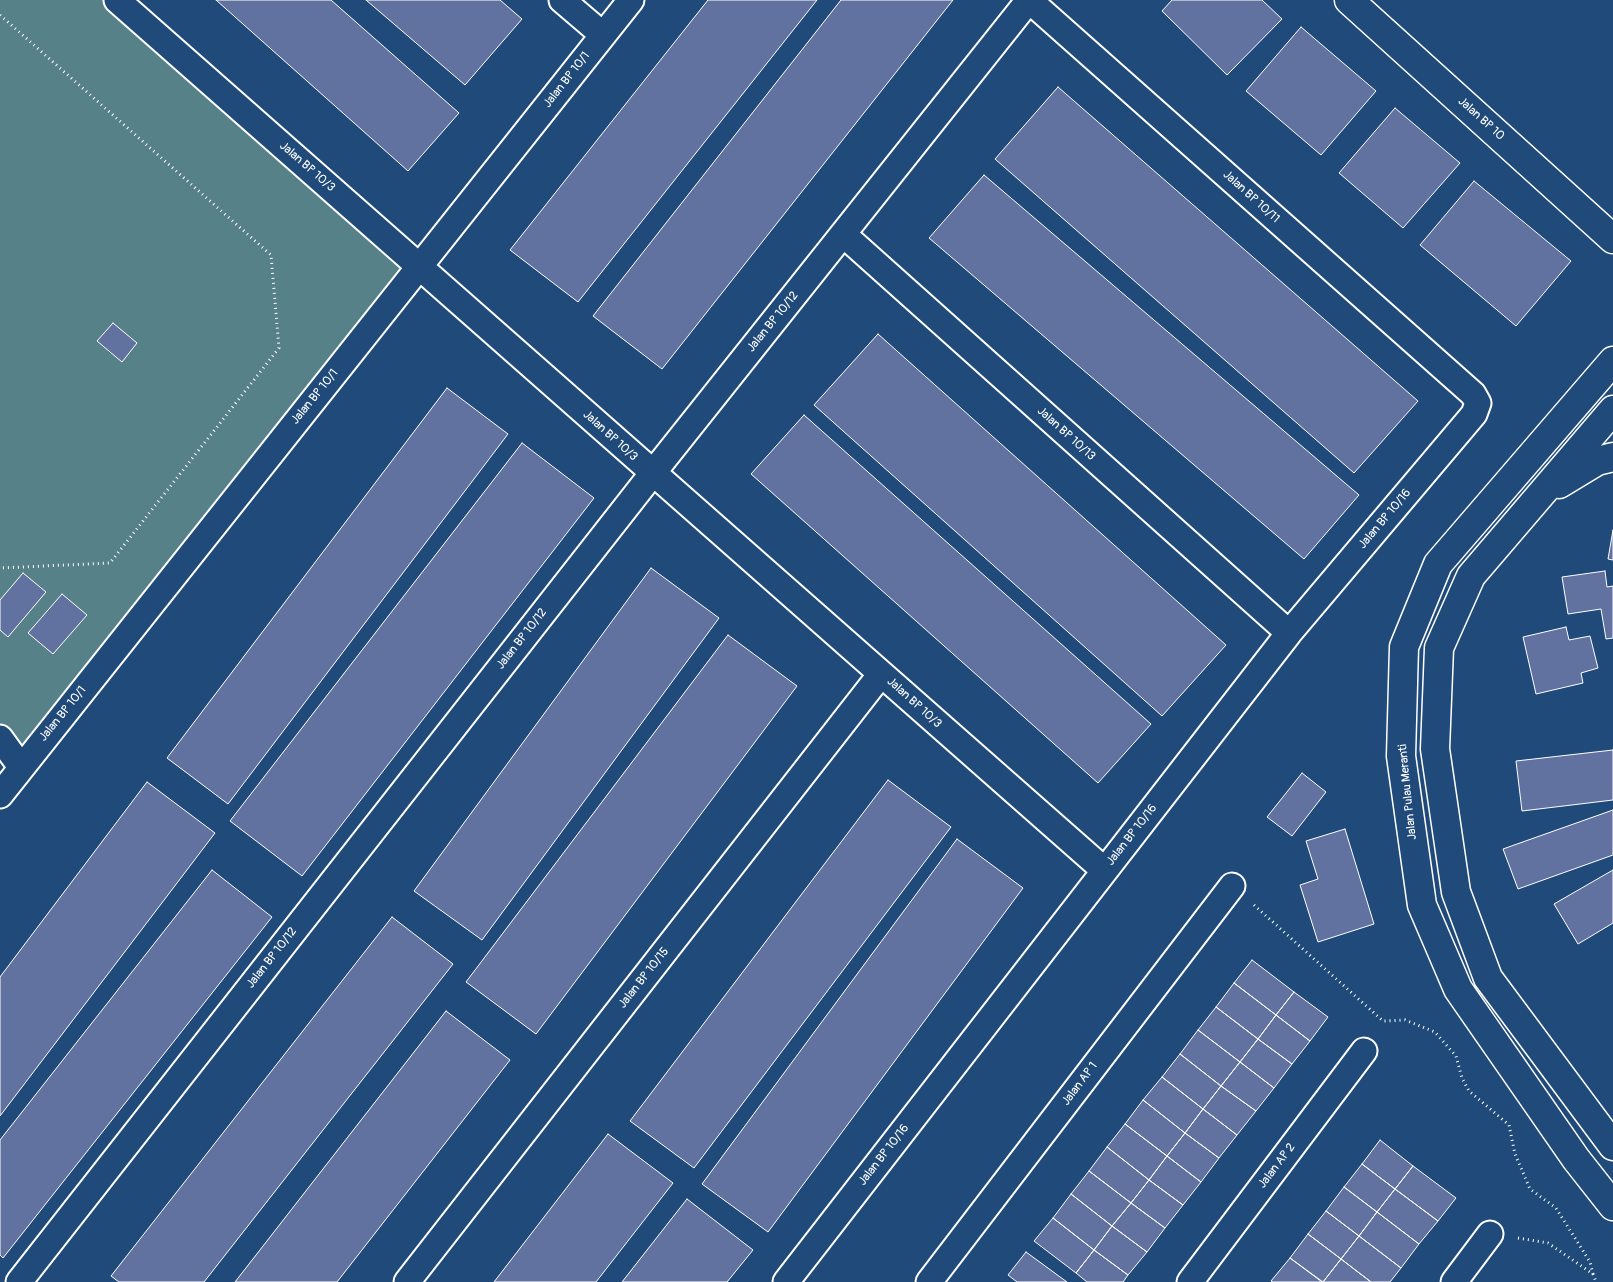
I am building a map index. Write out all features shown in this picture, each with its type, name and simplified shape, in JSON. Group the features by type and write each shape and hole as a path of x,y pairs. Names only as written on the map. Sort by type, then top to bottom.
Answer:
{"main road":[{"name":"Jalan BP 10","path":"1349,0 1613,238"},
{"name":"Jalan Pulau Meranti","path":"1613,361 1438,564 1404,647 1401,756 1422,905 1458,989 1576,1159 1613,1206"},
{"path":"1613,410 1471,576 1439,648 1435,749 1456,892 1488,978 1613,1146"},
{"path":"1539,495 1597,461 1613,456"}],"street":[{"name":"Jalan BP 10/3","path":"116,0 652,474 1104,870"},
{"path":"562,0 603,35"},
{"name":"Jalan BP 10/1","path":"0,795 631,0"},
{"name":"Jalan BP 10/12","path":"19,1282 652,474 1029,0"},
{"name":"Jalan BP 10/11","path":"1029,0 1473,394"},
{"name":"Jalan BP 10/13","path":"843,234 1289,633"},
{"name":"Jalan BP 10/16","path":"786,1282 1289,633 1474,414 1478,403 1473,394"},
{"name":"Jalan BP 10/15","path":"407,1282 881,674"},
{"path":"0,738 21,767"},
{"name":"Jalan AP 1","path":"929,1282 1232,886"},
{"name":"Jalan AP 2","path":"1190,1282 1364,1051"},
{"path":"1454,1282 1490,1234"}],"path":[{"path":"0,16 271,254 279,348 110,563 0,568"},
{"path":"1232,886 1383,1021 1405,1020 1435,1032 1456,1056 1462,1078 1469,1091 1509,1125 1515,1154 1530,1189 1556,1208 1590,1262 1596,1282"},
{"path":"1490,1234 1548,1243 1593,1274"}],"green space":[{"path":"0,0 117,0 419,266 21,767 0,737"}],"building":[{"path":"216,0 331,0 459,113 408,171"},
{"path":"366,0 500,0 522,19 465,85"},
{"path":"708,0 817,0 578,302 510,250"},
{"path":"841,0 953,0 662,369 593,316"},
{"path":"1172,0 1262,0 1282,19 1227,75 1162,11"},
{"path":"1301,27 1376,91 1321,155 1246,91"},
{"path":"1058,87 1418,401 1354,473 995,159"},
{"path":"1395,108 1460,163 1403,228 1339,173"},
{"path":"984,175 1359,495 1304,559 929,238"},
{"path":"1474,181 1571,261 1516,326 1420,245"},
{"path":"113,323 137,343 122,362 97,341"},
{"path":"878,334 1226,645 1162,716 814,405"},
{"path":"447,388 508,434 228,804 167,758"},
{"path":"804,415 1151,724 1098,783 751,474"},
{"path":"522,443 594,498 302,876 230,821"},
{"path":"1613,530 1613,560 1608,559"},
{"path":"651,568 719,618 482,940 414,891"},
{"path":"1605,571 1607,587 1613,586 1613,638 1606,639 1601,609 1568,614 1562,577"},
{"path":"23,573 46,592 8,637 0,630 0,600"},
{"path":"62,594 87,615 53,654 28,633"},
{"path":"1566,627 1569,640 1590,636 1598,668 1581,673 1583,683 1536,694 1523,637"},
{"path":"728,635 797,686 536,1034 466,982"},
{"path":"1613,750 1613,800 1522,811 1516,761"},
{"path":"1302,773 1326,792 1292,836 1267,817"},
{"path":"888,780 951,827 694,1168 630,1121"},
{"path":"147,782 215,833 0,1116 0,977"},
{"path":"1613,810 1613,855 1518,889 1503,849"},
{"path":"1345,829 1374,924 1318,942 1300,885 1318,879 1306,841"},
{"path":"957,839 1023,888 768,1232 702,1184"},
{"path":"212,870 272,917 3,1258 0,1255 0,1140"},
{"path":"1613,870 1613,923 1578,944 1554,904"},
{"path":"392,917 453,964 204,1282 119,1282 111,1276"},
{"path":"1252,960 1294,992 1276,1015 1234,983"},
{"path":"1234,983 1276,1015 1258,1039 1216,1007"},
{"path":"1294,992 1328,1017 1310,1041 1276,1015"},
{"path":"1216,1007 1258,1039 1240,1062 1198,1030"},
{"path":"446,1011 510,1060 337,1282 235,1282"},
{"path":"1276,1015 1310,1041 1292,1064 1258,1039"},
{"path":"1198,1030 1240,1062 1221,1086 1180,1054"},
{"path":"1258,1039 1292,1064 1274,1088 1240,1062"},
{"path":"1180,1054 1221,1086 1203,1109 1162,1077"},
{"path":"1240,1062 1274,1088 1256,1111 1221,1086"},
{"path":"1162,1077 1203,1109 1185,1133 1143,1100"},
{"path":"1221,1086 1256,1111 1237,1135 1203,1109"},
{"path":"1143,1100 1185,1133 1167,1156 1125,1124"},
{"path":"1203,1109 1237,1135 1219,1158 1185,1133"},
{"path":"1125,1124 1167,1156 1149,1180 1107,1147"},
{"path":"1185,1133 1219,1158 1201,1182 1167,1156"},
{"path":"608,1134 673,1183 596,1282 494,1282"},
{"path":"1380,1140 1413,1166 1395,1189 1362,1164"},
{"path":"1107,1147 1149,1180 1131,1203 1089,1171"},
{"path":"1167,1156 1201,1182 1183,1205 1149,1180"},
{"path":"1362,1164 1395,1189 1377,1212 1344,1187"},
{"path":"1413,1166 1456,1198 1438,1221 1395,1189"},
{"path":"1089,1171 1131,1203 1112,1226 1071,1194"},
{"path":"1149,1180 1183,1205 1165,1228 1131,1203"},
{"path":"1344,1187 1377,1212 1359,1236 1326,1211"},
{"path":"1395,1189 1438,1221 1419,1244 1377,1212"},
{"path":"1071,1194 1112,1226 1094,1250 1053,1218"},
{"path":"687,1199 753,1250 727,1282 622,1282"},
{"path":"1131,1203 1165,1228 1147,1252 1112,1226"},
{"path":"1326,1211 1359,1236 1341,1259 1308,1234"},
{"path":"1377,1212 1419,1244 1401,1268 1359,1236"},
{"path":"1053,1218 1094,1250 1076,1273 1034,1241"},
{"path":"1112,1226 1147,1252 1128,1275 1094,1250"},
{"path":"1308,1234 1341,1259 1323,1282 1290,1258"},
{"path":"1359,1236 1401,1268 1390,1282 1371,1282 1341,1259"},
{"path":"1094,1250 1128,1275 1123,1282 1087,1282 1076,1273"},
{"path":"1026,1252 1067,1282 1017,1282 1008,1275"},
{"path":"1290,1258 1322,1282 1271,1281"},
{"path":"1341,1259 1371,1282 1323,1282"}]}
